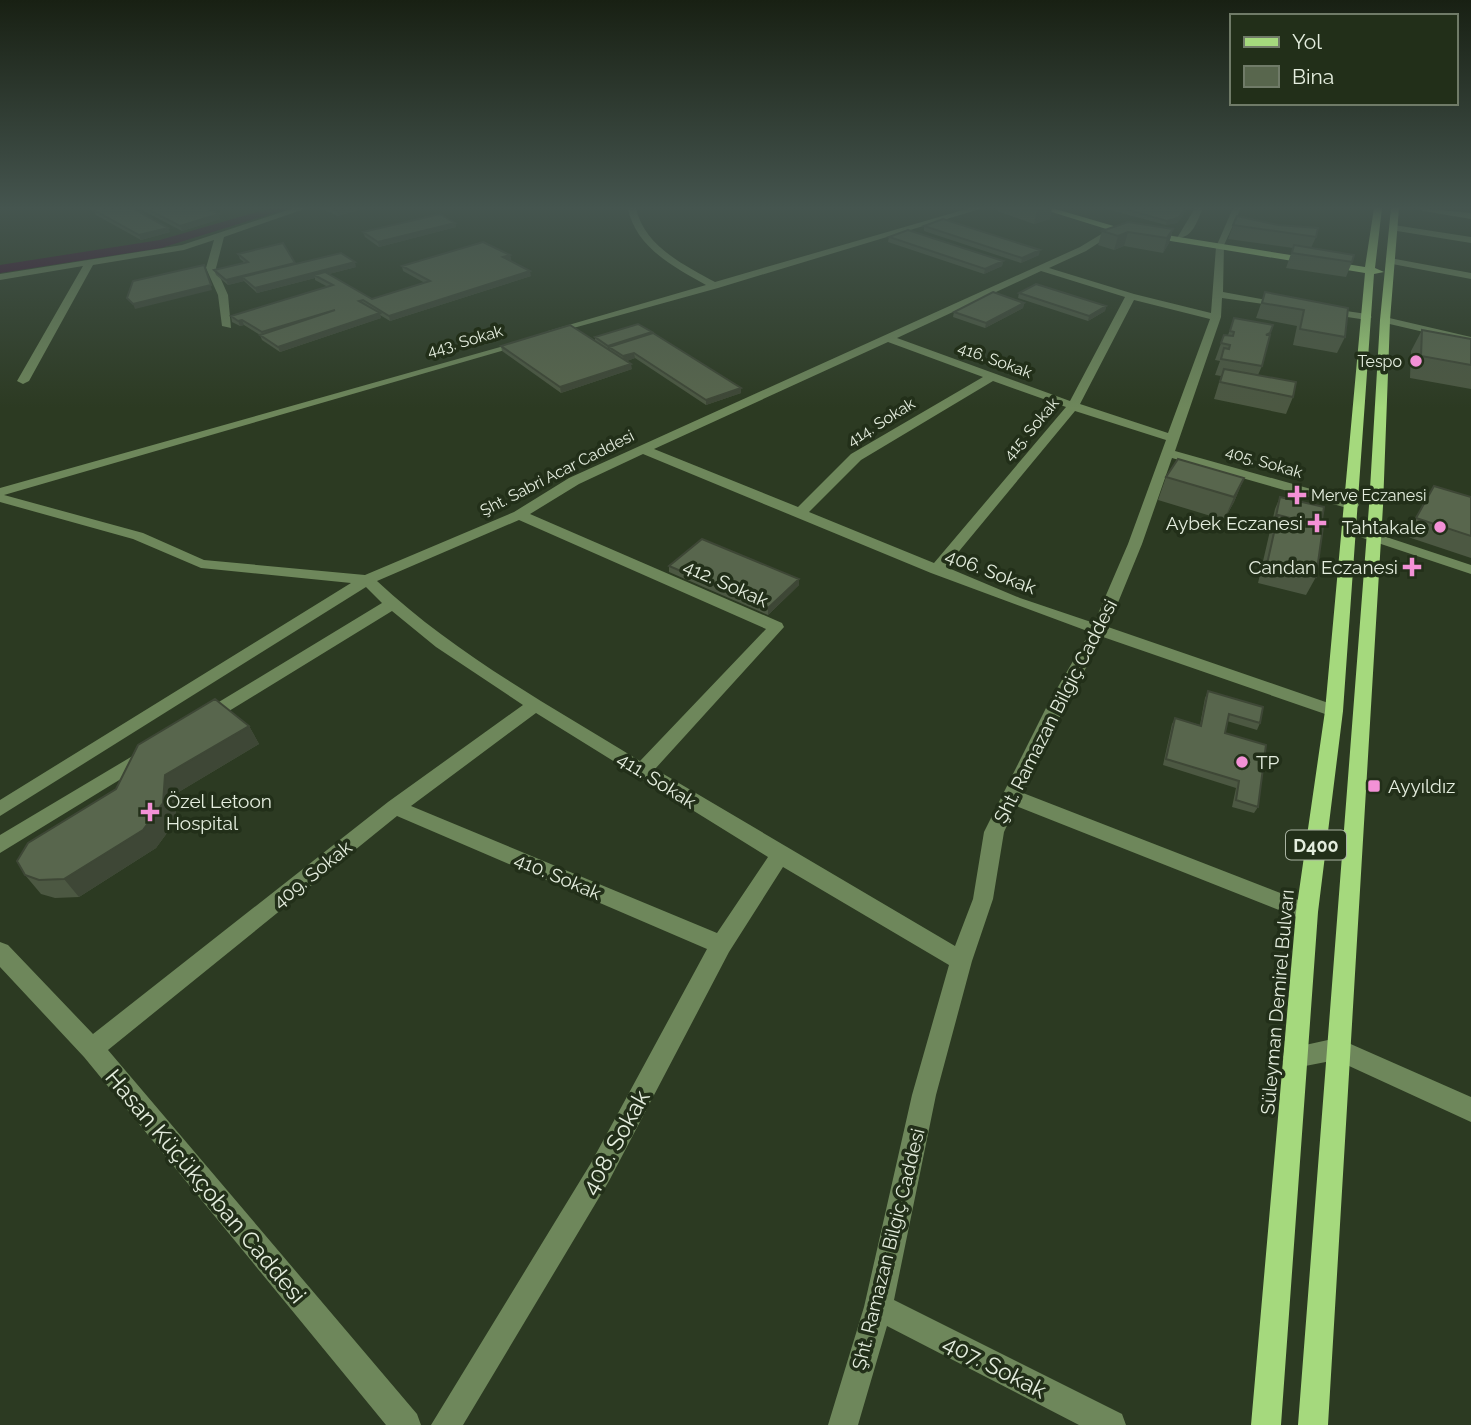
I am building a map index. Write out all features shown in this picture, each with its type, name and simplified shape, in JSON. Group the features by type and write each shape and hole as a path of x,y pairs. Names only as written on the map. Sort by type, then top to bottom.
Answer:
{"main road":[{"name":"Süleyman Demirel Bulvarı","path":"1265,1425 1307,912 1334,711 1352,505 1380,274"},
{"name":"Süleyman Demirel Bulvarı","path":"1313,1425 1373,536 1376,318"}],"street":[{"path":"0,278 22,274"},
{"path":"23,382 83,274"},
{"path":"214,274 223,295 227,326"},
{"path":"697,274 715,286"},
{"path":"546,335 754,274"},
{"name":"Şht. Sabri Acar Caddesi","path":"0,809 367,580 519,515 574,481 1026,274"},
{"path":"1061,274 1131,296 1216,317"},
{"name":"Şht. Ramazan Bilgiç Caddesi","path":"843,1425 878,1307 924,1095 961,961 983,899 994,832 1010,796 1098,632 1135,544 1216,317 1218,274"},
{"path":"1216,294 1298,306"},
{"name":"415. Sokak","path":"936,570 1073,406 1131,296"},
{"path":"1312,309 1376,318 1471,340"},
{"name":"416. Sokak","path":"887,338 1073,406 1169,446"},
{"name":"443. Sokak","path":"0,492 533,339"},
{"name":"414. Sokak","path":"799,514 856,457 993,376"},
{"name":"405. Sokak","path":"1169,446 1352,505"},
{"name":"406. Sokak","path":"642,449 936,570 1098,632 1334,711"},
{"path":"0,498 138,536 201,564 367,580"},
{"name":"412. Sokak","path":"519,515 776,627 642,771"},
{"path":"1350,530 1471,570"},
{"name":"411. Sokak","path":"367,580 391,605 536,704 779,857 961,961"},
{"path":"190,728 391,605"},
{"name":"409. Sokak","path":"92,1049 395,807 536,704"},
{"path":"0,845 166,742"},
{"path":"1010,796 1307,912"},
{"name":"410. Sokak","path":"395,807 721,945"},
{"name":"408. Sokak","path":"446,1425 600,1172 721,945 779,857"},
{"name":"Hasan Küçükçoban Caddesi","path":"0,952 92,1049 406,1425"},
{"path":"1295,1057 1337,1049 1471,1110"},
{"name":"407. Sokak","path":"878,1307 1111,1425"}],"building":[{"path":"162,274 207,274 211,285 133,304 127,298 133,281"},
{"path":"219,274 248,274 226,280"},
{"path":"252,274 307,274 255,288 242,277"},
{"path":"316,274 329,274 372,299 430,281 418,274 519,274 389,316 363,300 359,301 380,313 278,347 260,335 335,310 262,332 231,316 333,285"},
{"path":"1036,284 1106,306 1089,316 1019,293"},
{"path":"993,292 1024,303 986,323 954,312"},
{"path":"1265,292 1348,308 1345,337 1300,329 1304,310 1262,303"},
{"path":"1234,318 1273,325 1270,333 1266,335 1270,335 1262,366 1221,359 1224,348 1229,349 1230,345 1221,343 1224,335 1233,336 1234,332 1230,331"},
{"path":"638,324 652,332 608,346 595,337"},
{"path":"570,325 631,364 560,387 501,346"},
{"path":"1422,330 1471,339 1471,365 1421,356"},
{"path":"653,333 741,388 706,400 634,353 623,356 609,347"},
{"path":"1224,369 1296,382 1293,397 1220,382"},
{"path":"1178,459 1244,478 1234,497 1166,477"},
{"path":"1434,486 1471,497 1471,536 1416,518"},
{"path":"1280,497 1324,507 1321,526 1278,515 1275,521"},
{"path":"1278,515 1323,527 1316,577 1267,564"},
{"path":"702,539 799,579 768,608 669,566"},
{"path":"1208,691 1263,707 1260,723 1229,714 1225,733 1266,745 1258,807 1236,800 1239,781 1166,759 1175,718 1201,726"},
{"path":"215,699 249,726 165,775 163,803 143,830 64,879 39,880 25,875 17,861 28,843 116,789 138,745"}],"place":[{"name":"Tespo","path":"1416,361"},
{"name":"Merve Eczanesi","path":"1297,495"},
{"name":"Aybek Eczanesi","path":"1317,523"},
{"name":"Tahtakale","path":"1440,527"},
{"name":"Candan Eczanesi","path":"1412,567"},
{"name":"TP","path":"1242,762"},
{"name":"Ayyıldız","path":"1374,786"},
{"name":"Özel Letoon Hospital","path":"150,812"}]}
